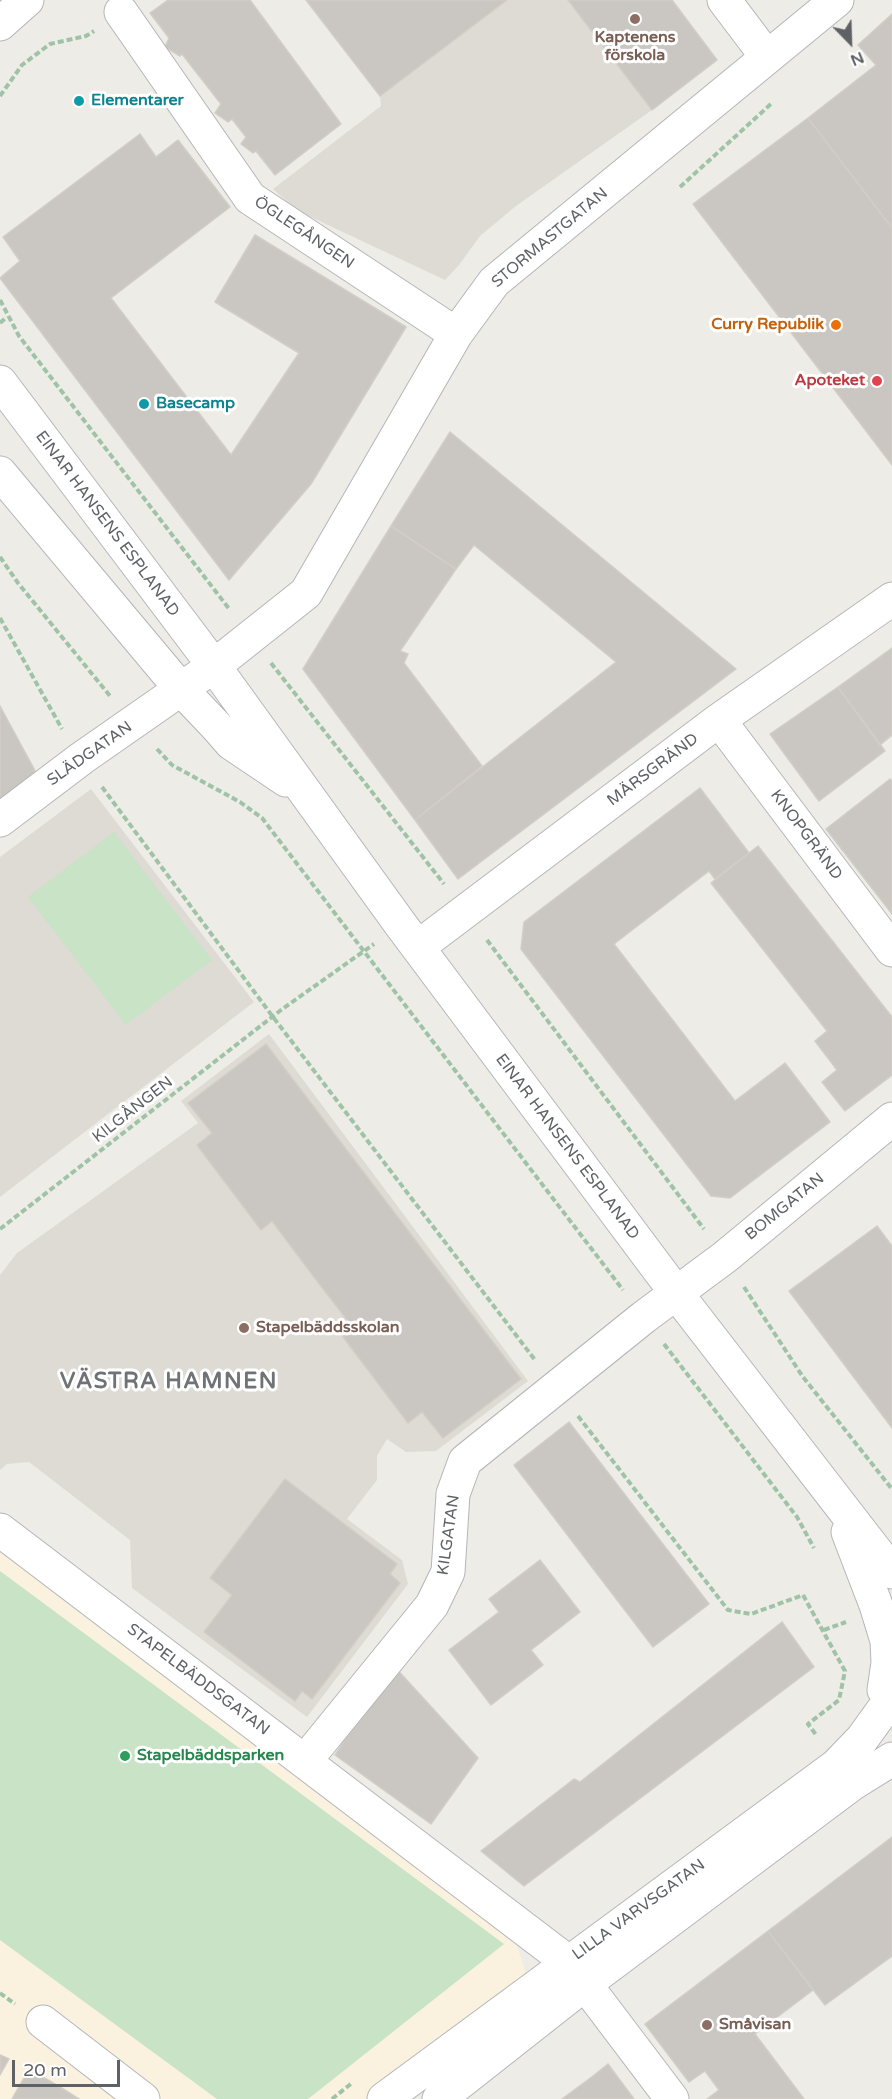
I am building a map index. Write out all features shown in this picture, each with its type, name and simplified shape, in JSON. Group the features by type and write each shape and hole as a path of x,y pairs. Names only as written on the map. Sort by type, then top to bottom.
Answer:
{"street":[{"path":"0,24 27,0"},
{"path":"724,0 767,57"},
{"name":"STORMASTGATAN","path":"214,666 306,593 456,334 494,282 837,0"},
{"name":"ÖGLEGÅNGEN","path":"121,12 250,198 456,334"},
{"name":"EINAR HANSENS ESPLANAD","path":"0,382 214,666 409,936 677,1294 892,1572"},
{"name":"EINAR HANSENS ESPLANAD","path":"0,473 180,688 231,742 307,795"},
{"name":"MÄRSGRÄND","path":"409,936 892,599"},
{"path":"180,688 214,666"},
{"name":"SLÄDGATAN","path":"0,820 82,758 134,724 180,688"},
{"name":"KNOPGRÄND","path":"719,720 892,950"},
{"name":"BOMGATAN","path":"677,1294 892,1119"},
{"name":"KILGATAN","path":"305,1761 432,1605 448,1572 453,1494 465,1461 555,1387 677,1294"},
{"name":"EINAR HANSENS ESPLANAD","path":"833,1494 872,1592 887,1641 888,1702"},
{"name":"STAPELBÄDDSGATAN","path":"0,1530 305,1761 577,1973 672,2099"},
{"name":"LILLA VARVSGATAN","path":"439,2099 577,1973 837,1765 862,1740 888,1702"},
{"name":"LILLA VARVSGATAN","path":"384,2099 577,1973 852,1784 892,1760"},
{"path":"43,2022 143,2099"}],"path":[{"path":"0,96 22,65 50,44 86,36 121,12"},
{"path":"0,300 7,317 0,323"},
{"path":"0,557 18,583 134,724 172,765 240,801 262,818 797,1517 820,1557"},
{"path":"0,618 64,733 82,758 273,1017 728,1610 751,1614 803,1595 845,1671 838,1700 808,1724 819,1739 826,1733"},
{"name":"KILGÅNGEN","path":"0,1229 281,1010 364,951 409,936"},
{"path":"842,1611 850,1632"},
{"path":"824,1630 847,1621"}],"shaded area":[{"path":"507,0 568,0 652,110 516,206 480,236 445,280 296,210 273,189 381,106 380,96"},
{"path":"91,789 254,1002 0,1197 0,857"},
{"name":"Stapelbäddsskolan","path":"269,1034 528,1381 436,1451 406,1452 387,1439 377,1456 377,1480 347,1519 402,1560 408,1584 307,1717 132,1588 130,1540 29,1462 7,1464 0,1470 0,1275 17,1253 198,1123 181,1101"},
{"name":"Stapelbäddsparken","path":"0,1551 512,1930 527,1977 367,2099 0,2099"}],"green space":[{"path":"114,832 212,960 126,1025 28,897"},
{"name":"Stapelbäddsparken","path":"0,1571 504,1944 308,2099 217,2099 0,1940"}],"building":[{"path":"168,0 250,0 341,124 275,175 256,151 253,153 241,144 246,137 232,119 228,122 215,113 221,104 182,54 180,56 165,47 169,38 150,13"},
{"path":"306,0 507,0 380,96"},
{"name":"Kaptenens förskola","path":"568,0 672,0 717,60 652,110"},
{"path":"892,14 892,228 808,118 876,65 858,45"},
{"path":"808,118 892,228 892,465 693,204"},
{"name":"Basecamp","path":"140,134 156,157 178,140 230,207 111,298 231,455 299,353 215,302 255,235 406,327 311,484 229,580 0,278 20,261 3,237"},
{"path":"450,432 736,669 458,879 415,820 616,662 474,545 456,569 391,526"},
{"path":"391,526 456,569 400,651 408,654 404,663 482,766 415,820 303,669"},
{"path":"892,648 892,735 880,745 838,687"},
{"path":"838,687 885,751 819,801 770,734"},
{"path":"0,706 39,778 0,807"},
{"path":"890,779 892,781 892,914 826,829"},
{"path":"700,788 749,853 715,879 709,871 614,944 735,1101 785,1063 830,1122 730,1198 711,1196 521,949 524,922"},
{"path":"758,846 892,1017 892,1075 845,1111 822,1082 837,1070 815,1041 827,1031 711,883"},
{"path":"266,1044 521,1379 443,1438 422,1412 408,1423 343,1337 354,1329 272,1221 261,1230 197,1145 212,1133 188,1103"},
{"path":"877,1226 892,1246 892,1428 789,1291"},
{"path":"569,1422 709,1604 653,1647 514,1465"},
{"path":"285,1479 397,1564 390,1574 400,1583 312,1699 302,1691 295,1701 204,1632 232,1595 210,1578"},
{"path":"540,1560 580,1612 531,1650 543,1665 491,1705 449,1650 499,1612 489,1599"},
{"path":"782,1622 814,1667 524,1886 481,1851 574,1779 580,1782"},
{"path":"393,1665 478,1758 431,1824 335,1755"},
{"path":"892,1837 892,1956 825,2005 768,1931"},
{"path":"768,1931 813,1990 755,2034 804,2099 707,2099 719,2090 705,2071 689,2082 645,2024"},
{"path":"0,2055 9,2059 0,2075"},
{"path":"608,2064 634,2099 562,2099 593,2076"},
{"path":"29,2069 60,2087 79,2099 12,2099"}],"place":[{"name":"Kaptenens förskola","path":"635,19"},
{"name":"Elementarer","path":"79,101"},
{"name":"Curry Republik","path":"836,325"},
{"name":"Apoteket","path":"877,381"},
{"name":"Basecamp","path":"144,404"},
{"name":"Stapelbäddsskolan","path":"244,1328"},
{"name":"Stapelbäddsparken","path":"125,1756"},
{"name":"Småvisan","path":"707,2025"}],"district":[{"name":"VÄSTRA HAMNEN","path":"169,1382"}]}
